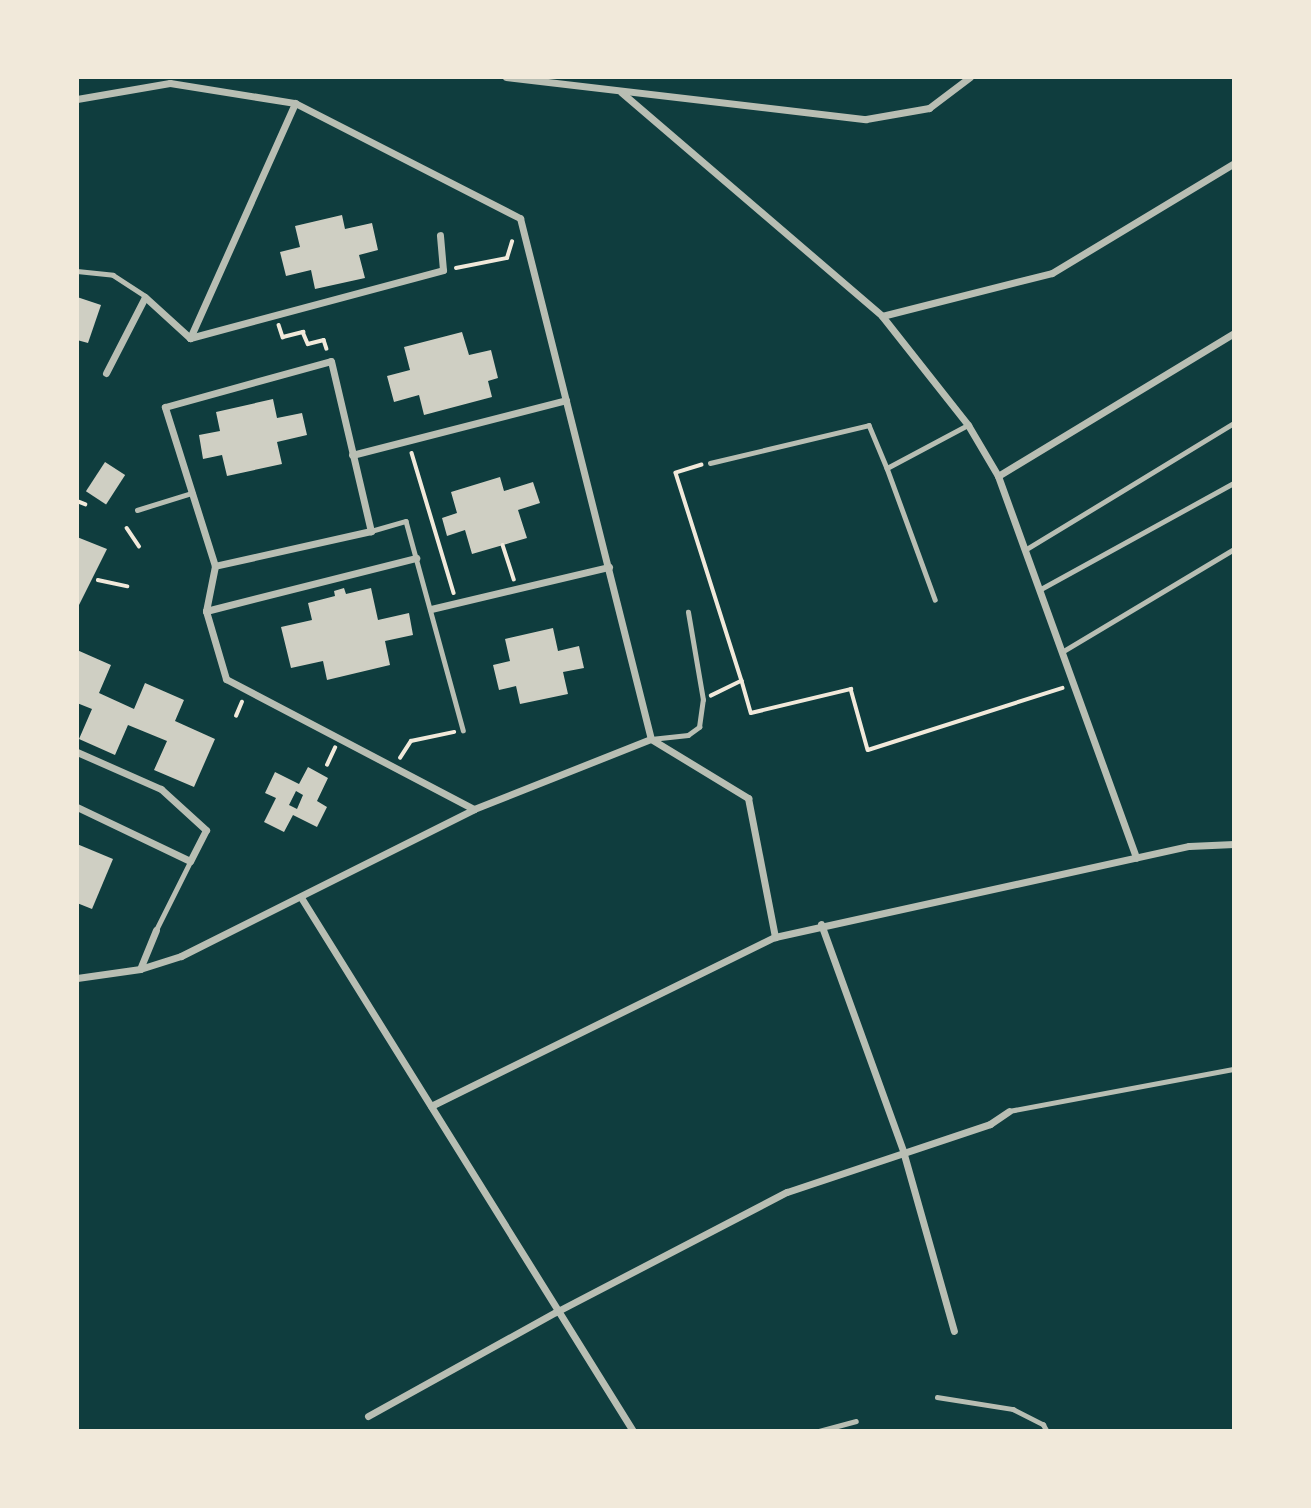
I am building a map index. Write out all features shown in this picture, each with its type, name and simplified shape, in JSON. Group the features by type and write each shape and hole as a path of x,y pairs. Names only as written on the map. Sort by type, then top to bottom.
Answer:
{"street":[{"path":"506,77 866,119 929,108 970,77"},
{"path":"77,99 170,83 295,103 520,218 650,739 748,798 775,937"},
{"path":"621,92 882,316 968,425 998,476 1136,858"},
{"path":"190,338 295,103"},
{"path":"882,316 1052,273 1234,163"},
{"path":"190,338 443,270 440,235"},
{"path":"106,373 145,297 190,338"},
{"path":"998,476 1234,333"},
{"path":"215,566 371,531 331,361 165,407 215,566 206,611 226,679 474,810"},
{"path":"352,455 566,400"},
{"path":"206,611 416,558"},
{"path":"431,609 516,585 609,567"},
{"path":"77,978 140,969 181,956 302,899 474,810 650,739"},
{"path":"77,752 161,789 206,830 190,861 77,807"},
{"path":"431,1106 775,937 821,924 1189,846 1234,844"},
{"path":"302,899 556,1312 633,1431"},
{"path":"821,924 904,1151 954,1331"},
{"path":"140,969 156,930"},
{"path":"368,1416 556,1312 787,1192 990,1124 1009,1111"}],"lane":[{"path":"77,271 113,275 145,297"},
{"path":"1025,550 1234,423"},
{"path":"710,463 869,425 934,599"},
{"path":"887,468 968,425"},
{"path":"1039,590 1234,483"},
{"path":"137,510 192,493"},
{"path":"371,531 406,521 463,730"},
{"path":"1062,652 1234,549"},
{"path":"650,739 688,735 699,727 703,700 688,612"},
{"path":"156,930 190,861"},
{"path":"1009,1111 1234,1069"},
{"path":"937,1397 1013,1409 1043,1424 1047,1431"},
{"path":"819,1431 856,1421"}],"path":[{"path":"443,270 507,258 515,232"},
{"path":"275,315 283,337 303,332 308,344 324,340 331,361"},
{"path":"415,463 455,594 467,592"},
{"path":"710,463 676,473 751,713 852,689 868,750 1074,685"},
{"path":"77,500 85,504"},
{"path":"127,528 139,546"},
{"path":"503,545 516,585 503,584"},
{"path":"98,580 127,586"},
{"path":"703,700 742,681"},
{"path":"236,716 245,694"},
{"path":"401,758 411,741 463,730"},
{"path":"327,765 337,743"}],"building":[{"path":"342,215 345,229 372,223 378,250 359,255 365,278 315,289 311,270 286,276 280,252 300,247 295,226"},
{"path":"77,297 101,305 88,343 77,340"},
{"path":"462,332 469,355 491,350 498,378 488,381 492,397 424,415 419,395 394,402 387,376 410,370 404,347"},
{"path":"273,399 277,418 302,413 307,435 277,442 282,464 227,476 222,455 203,459 199,435 220,431 216,412"},
{"path":"105,462 125,475 106,504 86,491"},
{"path":"500,477 504,491 533,482 540,503 518,510 527,538 472,554 465,530 447,536 442,518 457,513 451,492"},
{"path":"77,537 107,549 77,609"},
{"path":"344,588 346,594 371,588 378,620 409,613 413,635 385,641 390,665 327,680 323,661 291,668 281,627 312,620 308,603 335,596 334,591"},
{"path":"553,628 558,651 579,646 584,668 563,672 568,694 520,704 516,686 499,690 493,665 510,661 505,639"},
{"path":"77,650 111,665 99,693 134,709 145,683 184,700 175,721 215,739 194,787 154,770 167,741 128,725 115,755 79,739 92,709 77,703"},
{"path":"308,767 328,778 317,801 327,807 317,827 293,815 284,832 264,822 276,798 265,793 275,772 299,784","holes":["296,791 303,795 297,809 289,805"]},
{"path":"77,844 113,859 92,909 77,903"}]}
